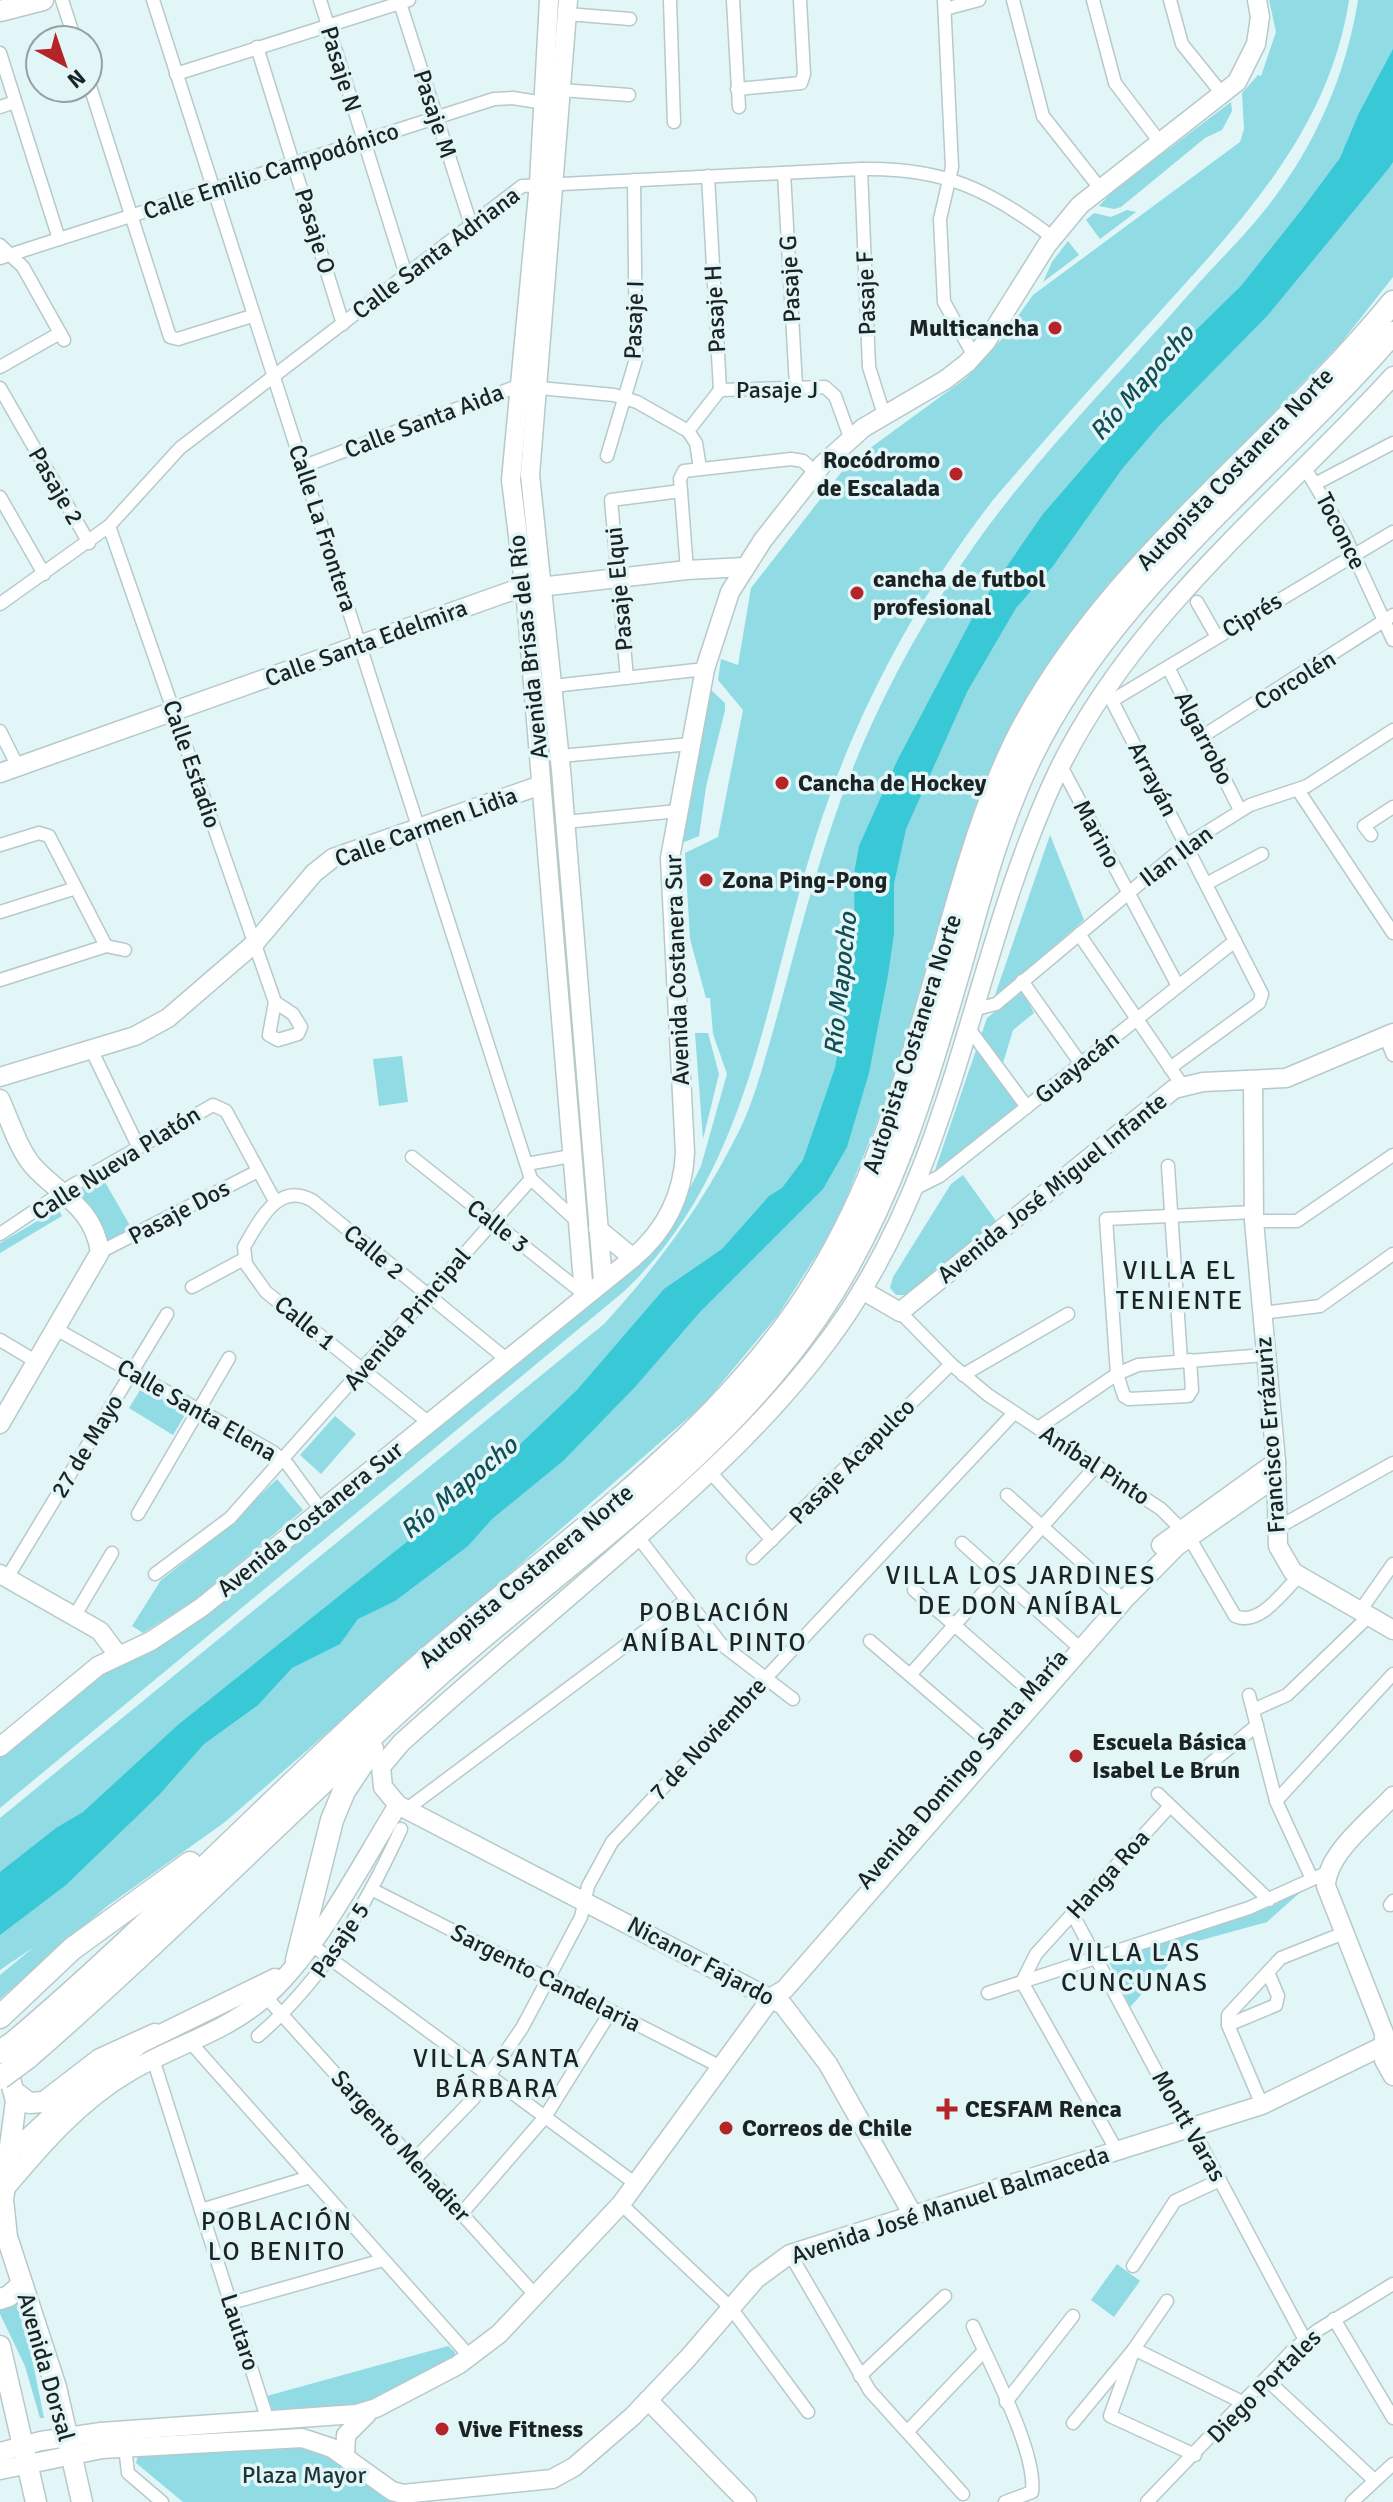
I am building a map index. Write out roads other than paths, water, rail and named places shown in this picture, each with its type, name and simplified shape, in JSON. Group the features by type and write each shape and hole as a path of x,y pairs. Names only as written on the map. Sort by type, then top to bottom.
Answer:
{"highway":[{"name":"Autopista Costanera Norte","path":"8,2086 48,2026 256,1816 423,1663 691,1433 735,1388 781,1332 835,1249 877,1163 901,1094 979,832 1015,744 1046,688 1077,642 1125,583 1333,369 1393,302"},
{"name":"Autopista Costanera Norte","path":"0,2052 48,2026 413,1699 700,1452 759,1391 808,1329 851,1261 894,1175 923,1094 997,843 1023,773 1058,706 1087,661 1137,599 1393,333"},
{"path":"300,1956 339,1801 372,1749 413,1699"},
{"path":"0,2017 72,1949 256,1816"}],"main road":[{"path":"0,11 43,0"},
{"path":"8,2086 29,2103 44,2102 100,2059 128,2043 155,2034"},
{"name":"Avenida Dorsal","path":"0,2046 8,2086 2,2192 7,2237 53,2378 82,2502"},
{"path":"0,2299 9,2296 22,2284"},
{"name":"Avenida Dorsal","path":"0,2346 36,2502"}],"street":[{"path":"62,0 70,24"},
{"name":"Calle La Frontera","path":"153,0 531,1179"},
{"name":"Pasaje N","path":"320,0 406,275"},
{"name":"Avenida Brisas del Río","path":"546,183 544,103 549,0"},
{"path":"670,0 674,122"},
{"path":"733,0 739,107"},
{"path":"737,89 801,83 804,74 800,0"},
{"path":"974,356 944,302 940,213 952,178 944,4 979,0"},
{"path":"1013,0 1043,116 1099,187"},
{"path":"1093,0 1115,83 1159,141"},
{"path":"1170,0 1182,44 1223,95"},
{"name":"Avenida Costanera Sur","path":"0,1747 98,1666 182,1622 584,1294 633,1258 670,1215 685,1167 669,864 705,669 719,618 744,567 815,472 850,437 945,380 974,356 1052,237 1099,187 1223,95 1244,73 1253,54 1259,26 1257,0"},
{"path":"176,74 404,2"},
{"name":"Pasaje M","path":"404,2 436,118 471,225"},
{"path":"568,7 630,19"},
{"name":"Avenida Brisas del Río","path":"568,7 561,90 546,183 527,386 541,785 584,1294"},
{"name":"Pasaje O","path":"257,47 343,324"},
{"path":"0,53 59,239"},
{"path":"561,90 629,95"},
{"name":"Calle Emilio Campodónico","path":"3,252 59,239 500,98 544,103"},
{"path":"0,107 15,102"},
{"path":"96,104 172,339 252,316"},
{"name":"Calle Santa Adriana","path":"0,604 109,526 170,456 522,186 861,169 913,171 952,178 1003,202 1052,237"},
{"name":"Pasaje F","path":"861,169 869,367 884,415"},
{"name":"Pasaje G","path":"784,173 796,386"},
{"name":"Pasaje H","path":"708,176 720,390"},
{"name":"Pasaje I","path":"607,456 637,353 634,180"},
{"path":"0,367 62,337 23,267 3,252"},
{"path":"403,1807 387,1795 380,1781 381,1767 388,1755 710,1472 798,1380 862,1290 916,1188 1031,837 1061,766 1180,596 1393,376"},
{"name":"Calle Santa Aida","path":"304,466 527,386 624,397 688,431"},
{"name":"Pasaje J","path":"720,390 796,386 829,389 850,437"},
{"name":"Pasaje 2","path":"0,388 89,543"},
{"path":"700,468 696,443 688,431 720,390"},
{"path":"1317,483 1393,443"},
{"path":"687,570 680,485 684,471 791,459 803,461 815,472"},
{"name":"Toconce","path":"1305,468 1317,483 1388,618 1393,640"},
{"name":"Pasaje Elqui","path":"627,678 611,500 680,485"},
{"path":"0,497 44,574"},
{"name":"Calle Estadio","path":"109,526 275,1002"},
{"name":"Ciprés","path":"1110,694 1168,667 1393,532"},
{"name":"Calle Santa Edelmira","path":"9,770 534,587 687,570 744,567"},
{"name":"Avenida Brisas del Río","path":"534,587 553,686 560,756 603,1281"},
{"path":"1197,602 1217,637"},
{"name":"Corcolén","path":"1203,736 1369,633 1388,618"},
{"name":"Algarrobo","path":"1168,667 1240,810"},
{"path":"553,686 705,669"},
{"name":"Arrayán","path":"1110,694 1262,998 1170,1068"},
{"name":"Ilan Ilan","path":"976,1009 996,1004 1186,845 1240,810 1298,790 1393,730"},
{"path":"0,731 9,770"},
{"path":"560,756 691,744"},
{"name":"Marino","path":"1061,766 1178,986"},
{"name":"Calle Carmen Lidia","path":"1,1074 91,1049 160,1023 255,943 327,862 541,785"},
{"path":"1298,790 1393,933"},
{"path":"1371,835 1364,826 1393,807"},
{"path":"565,822 678,811"},
{"path":"0,845 46,833 106,946"},
{"path":"1206,884 1262,854"},
{"path":"0,912 76,888"},
{"path":"1079,934 1182,1085"},
{"name":"Guayacán","path":"916,1188 940,1176 1235,941"},
{"path":"0,980 106,946 125,950"},
{"path":"1022,981 1081,1064"},
{"path":"970,1030 1027,1107"},
{"path":"1389,1034 1393,1055"},
{"name":"Avenida José Miguel Infante","path":"900,1312 1159,1098 1182,1085 1286,1078 1389,1034"},
{"path":"91,1049 138,1146"},
{"path":"1253,1103 1286,1078"},
{"name":"Francisco Errázuriz","path":"1253,1082 1254,1217 1276,1469 1277,1528 1283,1559 1299,1576"},
{"path":"0,1099 31,1163 65,1192 91,1228 100,1252 0,1424"},
{"name":"Calle Nueva Platón","path":"0,1234 138,1146 208,1106 219,1105 226,1111 275,1201"},
{"path":"1168,1166 1172,1216 1185,1360 1192,1390 1188,1396 1127,1398 1117,1374 1106,1219 1172,1216 1297,1221 1393,1155"},
{"path":"527,1164 571,1156"},
{"name":"Calle 3","path":"412,1157 584,1294"},
{"name":"Pasaje Dos","path":"100,1252 258,1171"},
{"path":"531,1179 578,1222"},
{"name":"Avenida Principal","path":"155,1574 230,1518 531,1179"},
{"name":"Calle 2","path":"275,1201 293,1194 309,1198 505,1358"},
{"path":"192,1287 244,1259 244,1247 275,1201"},
{"path":"598,1229 633,1258"},
{"path":"1261,1313 1320,1306 1393,1254"},
{"name":"Calle 1","path":"244,1259 266,1292 428,1422"},
{"name":"Aníbal Pinto","path":"862,1290 900,1312 963,1375 1014,1413 1146,1497 1185,1533 1230,1610 1239,1618 1256,1617 1299,1576"},
{"name":"27 de Mayo","path":"3,1576 167,1314"},
{"path":"963,1375 1068,1314"},
{"name":"Calle Santa Elena","path":"56,1329 284,1460 321,1510"},
{"path":"0,1340 37,1362"},
{"path":"1038,1428 1117,1374 1138,1365 1265,1355"},
{"path":"138,1514 229,1358"},
{"name":"Pasaje Acapulco","path":"753,1558 951,1364"},
{"name":"7 de Noviembre","path":"414,2160 455,2120 490,2076 549,1980 581,1917 592,1875 612,1842 1014,1413"},
{"path":"1277,1528 1393,1463"},
{"path":"910,1675 1097,1465"},
{"name":"Avenida Domingo Santa María","path":"0,2452 26,2454 70,2445 268,2421 336,2417 376,2408 471,2358 536,2296 621,2204 772,1997 775,1983 809,1951 1121,1597 1185,1533 1276,1469"},
{"path":"710,1472 772,1540"},
{"path":"1007,1495 1121,1597"},
{"path":"638,1537 721,1644 793,1699"},
{"path":"962,1543 1078,1646"},
{"path":"74,1617 112,1553"},
{"path":"1253,1710 1287,1695 1364,1613 1393,1564"},
{"path":"3,1576 106,1636 118,1655"},
{"path":"1299,1576 1393,1630"},
{"path":"914,1590 1034,1695"},
{"path":"2,2192 28,2159 83,2105 153,2059 229,2024 266,1997 300,1956 403,1807 685,1601"},
{"path":"870,1641 991,1744"},
{"path":"1276,1801 1393,1674"},
{"path":"1249,1695 1276,1801 1326,1886 1389,2044 1384,2060 1393,2076"},
{"path":"1205,1768 1257,1725"},
{"path":"1158,1794 1269,1900"},
{"path":"988,1993 1269,1900 1319,1876 1393,1796"},
{"name":"Hanga Roa","path":"1022,1982 1032,1960 1170,1806"},
{"name":"Nicanor Fajardo","path":"403,1807 772,1997 795,2017 828,2064 913,2215"},
{"name":"Pasaje 5","path":"258,2036 282,2014 330,1958 373,1890 401,1829"},
{"name":"Sargento Candelaria","path":"373,1890 719,2066"},
{"name":"Montt Varas","path":"1072,1913 1305,2340"},
{"path":"1262,2105 1228,2025 1230,2012 1288,1955 1344,1933"},
{"path":"5,2159 97,2076 155,2034 256,1989 300,1956 330,1958 636,2184"},
{"path":"1228,2025 1276,2005 1278,1996 1268,1972"},
{"path":"1022,1982 1117,2151"},
{"name":"Sargento Menadier","path":"266,1997 536,2296"},
{"path":"462,2213 545,2117 611,2011"},
{"path":"191,2043 471,2358"},
{"name":"Avenida José Manuel Balmaceda","path":"345,2457 397,2497 480,2484 542,2481 560,2476 585,2458 648,2400 756,2279 790,2254 1262,2105 1389,2044"},
{"name":"Lautaro","path":"153,2059 268,2421"},
{"path":"201,2210 310,2177"},
{"path":"1133,2266 1175,2201 1220,2180"},
{"path":"621,2204 731,2308 808,2412"},
{"path":"790,2254 860,2376 963,2494"},
{"path":"231,2303 383,2260"},
{"name":"Diego Portales","path":"1147,2502 1305,2340 1393,2284"},
{"path":"860,2376 945,2296"},
{"path":"1073,2423 1134,2349 1167,2301"},
{"path":"1006,2402 1073,2316"},
{"path":"1334,2319 1393,2418"},
{"path":"973,2326 1022,2439 1032,2490 1005,2502"},
{"path":"1134,2349 1244,2403"},
{"path":"1134,2349 1110,2416 1195,2455"},
{"path":"907,2432 984,2351"},
{"path":"1266,2379 1373,2479"},
{"path":"648,2400 747,2502"},
{"path":"345,2457 344,2440 350,2429 376,2408"},
{"name":"Avenida Domingo Santa María","path":"70,2445 125,2447 302,2438 323,2443 345,2457"},
{"path":"125,2447 128,2473 162,2502"},
{"name":"Avenida Domingo Santa María","path":"0,2470 26,2454"},
{"path":"1352,2502 1373,2479 1393,2464"},
{"path":"453,2502 480,2484"}],"place":[{"name":"Multicancha","path":"1055,328"},
{"name":"Rocódromo de Escalada","path":"956,474"},
{"name":"cancha de futbol profesional","path":"857,593"},
{"name":"Cancha de Hockey","path":"782,783"},
{"name":"Zona Ping-Pong","path":"706,880"},
{"name":"Escuela Básica Isabel Le Brun","path":"1076,1756"},
{"name":"CESFAM Renca","path":"947,2109"},
{"name":"Correos de Chile","path":"726,2128"},
{"name":"Vive Fitness","path":"442,2429"}],"district":[{"name":"VILLA EL TENIENTE","path":"1180,1286"},
{"name":"VILLA LOS JARDINES DE DON ANÍBAL","path":"1021,1591"},
{"name":"POBLACIÓN ANÍBAL PINTO","path":"715,1628"},
{"name":"VILLA LAS CUNCUNAS","path":"1135,1968"},
{"name":"VILLA SANTA BÁRBARA","path":"497,2074"},
{"name":"POBLACIÓN LO BENITO","path":"277,2237"}],"water label":[{"name":"Río Mapocho","path":"1142,383"},
{"name":"Río Mapocho","path":"841,984"},
{"name":"Río Mapocho","path":"459,1488"}],"park label":[{"name":"Plaza Mayor","path":"304,2475"}]}
